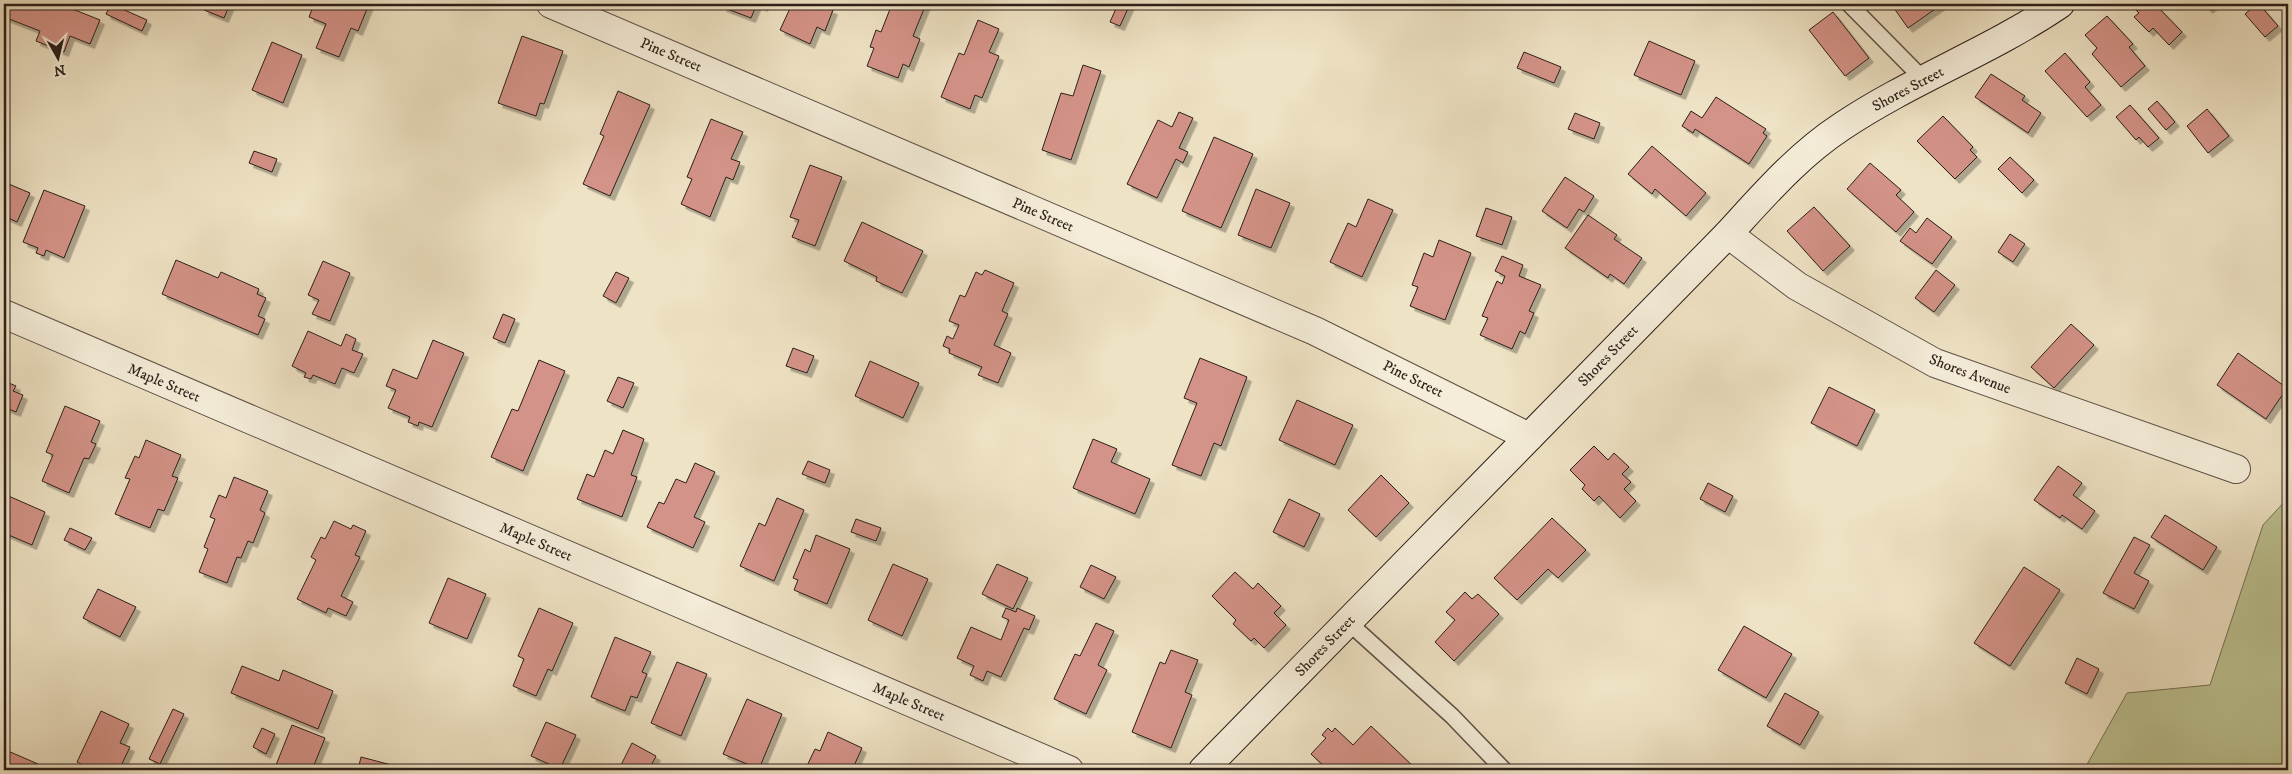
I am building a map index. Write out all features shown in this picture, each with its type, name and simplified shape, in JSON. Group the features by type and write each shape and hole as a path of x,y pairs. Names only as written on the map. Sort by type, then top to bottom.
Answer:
{"street":[{"name":"Pine Street","path":"551,4 1316,331 1529,437"},
{"name":"Shores Street","path":"1203,770 1728,234 1780,176 1819,143 1865,112 2000,40 2060,4"},
{"name":"Shores Avenue","path":"1728,234 1797,286 1935,363 2236,469"},
{"name":"Maple Street","path":"4,314 1069,770"}],"lane":[{"path":"1849,4 1924,80"},
{"path":"1348,622 1452,716 1504,770"}],"green space":[{"path":"2288,498 2288,770 2084,770 2127,693 2210,685 2263,525"}],"building":[{"path":"4,4 60,4 100,20 90,44 70,36 64,52 36,41 40,31 4,17"},
{"path":"111,4 147,20 142,31 106,14"},
{"path":"206,4 230,4 224,18 204,10"},
{"path":"314,4 369,4 358,31 351,28 339,57 316,48 326,24 309,17"},
{"path":"723,4 757,4 751,18 722,7"},
{"path":"792,4 828,4 827,8 833,10 825,31 817,27 810,44 780,30"},
{"path":"892,4 926,4 913,36 920,39 909,67 903,64 898,78 867,66 874,48 870,47 876,30 881,32"},
{"path":"1118,4 1130,4 1120,26 1110,22"},
{"path":"1891,4 1941,4 1941,5 1908,28"},
{"path":"2130,4 2155,4 2182,32 2169,45 2153,28 2149,32 2134,17 2139,13"},
{"path":"2204,4 2215,4 2208,9"},
{"path":"2257,4 2278,26 2265,37 2245,14"},
{"path":"1833,12 1869,58 1845,76 1809,30"},
{"path":"2107,16 2133,44 2129,47 2145,66 2121,87 2092,54 2097,48 2085,35"},
{"path":"978,20 999,29 989,52 999,56 982,98 975,95 970,109 941,97 959,53 964,55"},
{"path":"522,36 563,51 544,104 540,103 536,116 498,103"},
{"path":"1649,41 1695,61 1681,95 1634,75"},
{"path":"272,42 302,55 283,103 252,90"},
{"path":"1524,52 1561,67 1554,83 1517,68"},
{"path":"2065,53 2090,82 2085,87 2101,105 2087,117 2045,71"},
{"path":"1083,65 1101,71 1071,160 1042,150 1061,93 1073,96"},
{"path":"1991,74 2025,96 2022,100 2041,113 2028,133 1975,97"},
{"path":"618,91 650,105 610,196 583,184 604,136 600,134"},
{"path":"1716,97 1766,129 1763,133 1767,136 1749,164 1695,129 1693,133 1682,126 1691,111 1702,118"},
{"path":"2157,101 2175,122 2166,130 2148,109"},
{"path":"2130,105 2159,138 2148,147 2139,137 2136,140 2116,117"},
{"path":"2207,109 2229,136 2208,153 2187,126"},
{"path":"1179,112 1193,118 1179,148 1188,152 1183,163 1176,159 1157,198 1127,184 1158,120 1172,127"},
{"path":"1575,113 1600,123 1594,139 1568,129"},
{"path":"1943,116 1973,147 1970,150 1977,157 1955,179 1917,141"},
{"path":"711,119 743,132 731,159 740,162 733,180 726,177 710,217 681,204 692,179 687,177"},
{"path":"1214,137 1253,154 1221,228 1182,211"},
{"path":"1652,146 1706,193 1686,216 1655,189 1652,194 1628,174"},
{"path":"254,151 277,159 272,172 249,163"},
{"path":"2010,157 2034,180 2022,193 1998,169"},
{"path":"1870,163 1901,190 1896,195 1914,212 1896,232 1847,189"},
{"path":"810,165 842,177 815,246 792,237 799,220 790,217"},
{"path":"1565,177 1594,196 1584,212 1579,209 1567,228 1542,211"},
{"path":"4,182 30,193 17,222 4,216"},
{"path":"1256,189 1290,203 1271,248 1238,235"},
{"path":"44,190 85,206 64,258 46,250 44,256 36,253 38,248 23,242"},
{"path":"1368,199 1393,210 1362,277 1330,262 1348,223 1356,227"},
{"path":"1814,207 1850,246 1823,271 1787,231"},
{"path":"1486,208 1512,217 1502,245 1476,236"},
{"path":"1588,215 1617,235 1614,239 1642,258 1624,284 1610,274 1608,278 1565,248"},
{"path":"1927,218 1952,237 1932,264 1900,241 1910,228 1916,233"},
{"path":"862,222 923,251 902,293 876,281 877,277 844,261"},
{"path":"2010,234 2025,244 2013,262 1998,252"},
{"path":"1439,240 1471,253 1445,320 1410,306 1418,287 1412,285 1424,253 1433,257"},
{"path":"1502,256 1523,265 1519,276 1541,285 1529,311 1534,313 1525,334 1520,331 1512,349 1480,335 1488,318 1482,316 1497,281 1502,284 1505,276 1495,271"},
{"path":"176,260 218,278 221,272 259,289 257,294 266,298 258,316 265,319 258,335 162,294"},
{"path":"323,261 350,273 330,321 312,314 319,300 308,295"},
{"path":"985,270 1014,283 1002,311 1008,314 994,345 1011,353 998,383 978,375 982,367 949,353 950,349 943,346 947,336 953,339 959,325 949,321 960,295 965,297 976,272 982,275"},
{"path":"1936,270 1955,285 1934,312 1915,298"},
{"path":"616,272 629,278 616,303 603,296"},
{"path":"503,314 515,319 505,343 493,338"},
{"path":"2071,324 2094,345 2054,388 2031,367"},
{"path":"308,331 341,346 346,334 356,339 352,350 363,354 354,373 342,368 335,384 313,375 311,379 304,377 306,373 292,366"},
{"path":"433,340 464,353 432,427 419,422 418,426 408,422 410,417 388,408 396,390 386,386 393,369 417,379"},
{"path":"793,348 814,356 807,373 786,366"},
{"path":"2238,353 2287,388 2266,419 2217,385"},
{"path":"1200,358 1247,377 1221,446 1214,443 1201,476 1172,465 1197,403 1184,398"},
{"path":"539,360 565,371 523,471 491,457 512,409 518,411"},
{"path":"870,361 919,383 903,418 855,396"},
{"path":"618,377 634,383 623,408 607,401"},
{"path":"4,381 16,386 13,391 23,395 16,412 6,408 4,412"},
{"path":"1829,387 1875,410 1857,446 1811,423"},
{"path":"1297,400 1353,425 1335,465 1279,440"},
{"path":"65,406 100,421 91,442 96,444 89,459 84,458 69,493 42,481 53,455 46,452"},
{"path":"623,430 644,439 631,475 637,477 622,517 577,499 587,474 594,477 605,450 613,454"},
{"path":"1093,439 1117,449 1111,462 1150,479 1135,514 1073,488"},
{"path":"146,440 181,455 172,476 178,478 164,511 158,509 150,528 115,514 130,479 125,478 135,456 139,458"},
{"path":"1594,446 1608,460 1614,453 1629,467 1622,474 1631,482 1624,489 1636,501 1620,518 1599,496 1594,501 1582,489 1585,485 1570,470"},
{"path":"808,461 830,470 825,483 802,474"},
{"path":"695,463 715,472 694,517 705,522 693,548 647,527 659,502 664,504 676,479 686,483"},
{"path":"2058,466 2082,483 2073,495 2095,511 2082,529 2062,515 2060,518 2034,500"},
{"path":"1381,475 1409,503 1376,537 1348,510"},
{"path":"234,477 268,491 260,510 265,513 253,543 248,541 241,558 237,557 227,583 199,572 208,549 204,547 215,519 210,517 219,495 226,498"},
{"path":"1708,483 1733,496 1725,512 1700,499"},
{"path":"4,494 45,512 32,545 4,533"},
{"path":"777,498 804,510 774,581 740,566 759,523 765,526"},
{"path":"1289,499 1320,514 1304,547 1273,532"},
{"path":"2165,515 2217,547 2203,570 2151,537"},
{"path":"1552,518 1586,550 1558,578 1548,569 1517,600 1494,578"},
{"path":"856,519 881,528 876,541 851,532"},
{"path":"334,521 351,529 353,525 366,531 355,555 360,557 341,596 353,602 346,616 328,608 326,613 297,599 316,560 311,557 321,537 325,539"},
{"path":"70,528 92,538 85,550 64,540"},
{"path":"816,535 850,549 827,604 794,590 798,580 793,578 805,549 810,552"},
{"path":"2134,537 2150,545 2134,573 2149,581 2134,609 2103,593"},
{"path":"893,564 928,579 902,636 868,620"},
{"path":"997,564 1028,578 1013,609 982,594"},
{"path":"1091,565 1116,577 1104,599 1080,587"},
{"path":"2024,567 2060,590 2010,666 1974,643"},
{"path":"1235,572 1253,589 1258,583 1281,606 1274,613 1286,625 1264,648 1254,638 1251,641 1233,624 1236,620 1212,596"},
{"path":"448,578 486,594 467,639 429,623"},
{"path":"98,589 136,607 120,637 83,618"},
{"path":"1465,592 1472,599 1478,594 1499,614 1454,661 1435,642 1455,620 1446,612"},
{"path":"539,608 573,623 552,671 548,669 536,696 513,686 524,659 518,656"},
{"path":"1006,608 1016,612 1017,608 1035,616 1029,630 1024,628 1001,677 987,671 983,681 970,675 974,666 957,658 971,627 1001,640 1009,620 1002,617"},
{"path":"1096,623 1114,631 1098,665 1107,670 1086,714 1054,699 1075,654 1080,656"},
{"path":"1744,626 1792,654 1766,698 1718,670"},
{"path":"615,637 651,652 642,672 647,674 637,698 631,696 625,711 591,697"},
{"path":"1171,650 1198,660 1185,692 1192,695 1171,748 1132,732 1160,662 1165,664"},
{"path":"2077,658 2099,669 2087,694 2065,683"},
{"path":"677,662 707,674 681,736 651,723"},
{"path":"242,666 279,681 283,670 333,691 318,729 231,693"},
{"path":"1785,693 1819,712 1800,745 1767,726"},
{"path":"747,699 782,714 759,769 723,754"},
{"path":"173,709 184,714 160,764 149,759"},
{"path":"101,711 129,724 120,743 130,747 119,770 93,770 77,762"},
{"path":"546,722 576,735 560,769 531,756"},
{"path":"292,725 325,738 312,770 274,770"},
{"path":"1371,726 1417,770 1384,770 1377,764 1371,770 1328,770 1311,754 1326,738 1322,735 1328,728 1332,732 1335,728 1353,745"},
{"path":"262,728 275,734 266,754 253,747"},
{"path":"828,732 862,748 853,768 859,770 805,770 815,749 820,751"},
{"path":"632,743 656,756 649,770 619,769"},
{"path":"8,751 38,764 36,770 4,770 4,760"},
{"path":"361,757 403,768 402,770 358,770"}]}
